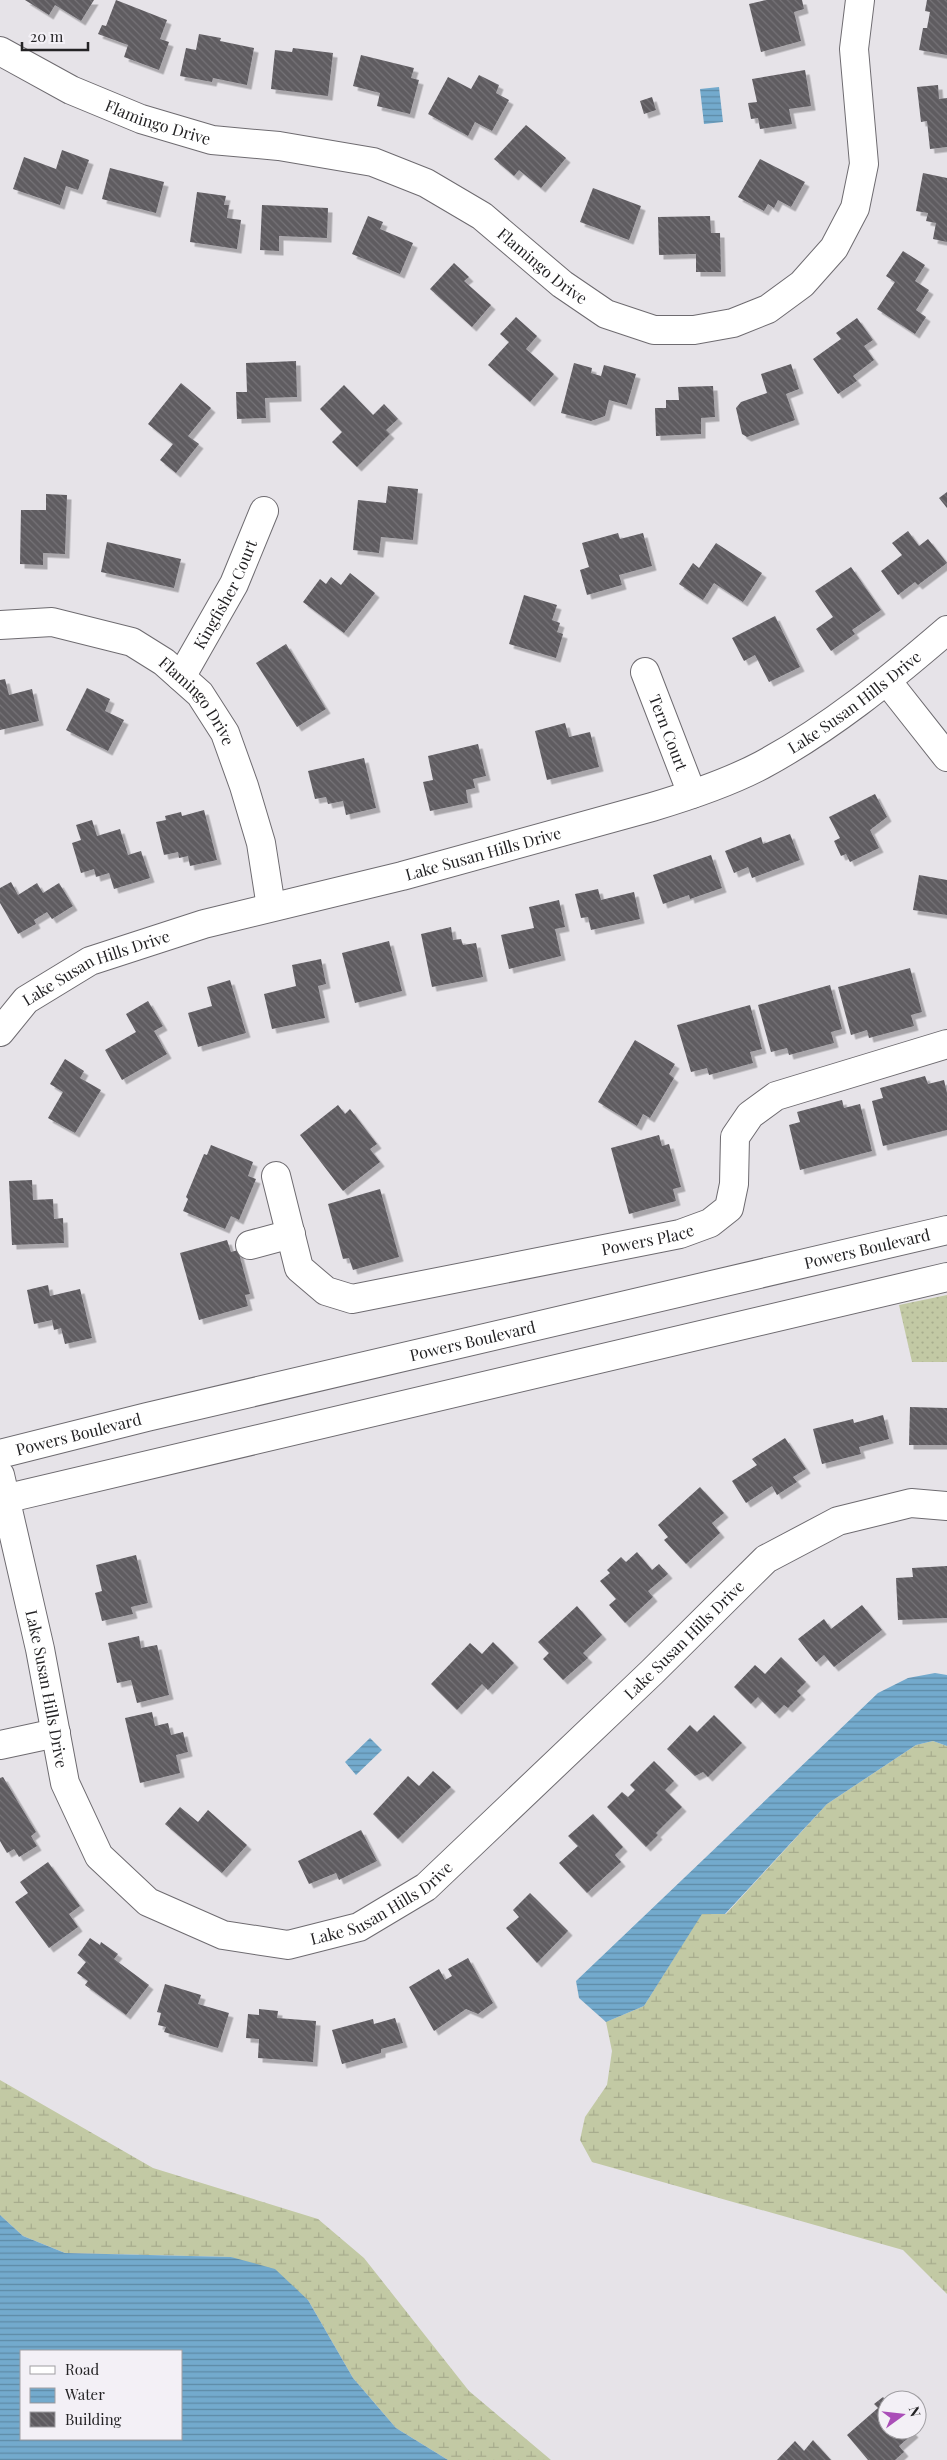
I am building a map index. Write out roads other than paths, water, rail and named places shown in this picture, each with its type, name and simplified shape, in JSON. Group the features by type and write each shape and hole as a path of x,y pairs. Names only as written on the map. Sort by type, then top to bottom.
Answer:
{"street":[{"name":"Flamingo Drive","path":"0,51 71,90 141,119 212,140 279,146 373,162 426,183 482,216 562,284 606,314 654,330 694,330 733,324 768,309 802,284 834,248 855,208 864,164 854,50 860,0"},
{"name":"Kingfisher Court","path":"181,677 234,584 264,510"},
{"name":"Flamingo Drive","path":"0,625 52,622 132,642 164,662 200,694 225,733 261,843 271,907"},
{"name":"Lake Susan Hills Drive","path":"0,1032 26,1000 90,961 204,924 402,876 692,794 761,765 846,713 947,630"},
{"name":"Tern Court","path":"645,672 692,794"},
{"path":"887,681 947,757"},
{"name":"Powers Place","path":"276,1176 299,1268 326,1291 352,1299 680,1234 710,1223 729,1208 734,1184 734,1137 750,1115 776,1096 947,1044"},
{"name":"Powers Boulevard","path":"0,1454 147,1417 947,1230"},
{"path":"250,1245 290,1234"},
{"path":"2,1491 947,1277"},
{"name":"Lake Susan Hills Drive","path":"2,1491 40,1649 65,1783 99,1856 148,1902 223,1935 288,1945 359,1927 426,1887 645,1678 766,1559 838,1521 910,1503 947,1506"},
{"path":"0,1745 56,1734"}],"water":[{"path":"719,87 723,122 704,124 700,89"},
{"path":"935,1673 947,1675 947,1746 933,1741 916,1745 827,1804 725,1914 702,1914 644,2006 606,2022 579,1998 576,1981 878,1693 908,1678"},
{"path":"370,1738 382,1750 356,1775 345,1762"},
{"path":"0,2215 23,2236 65,2253 231,2257 275,2269 308,2300 353,2378 396,2428 448,2460 0,2460"}]}
